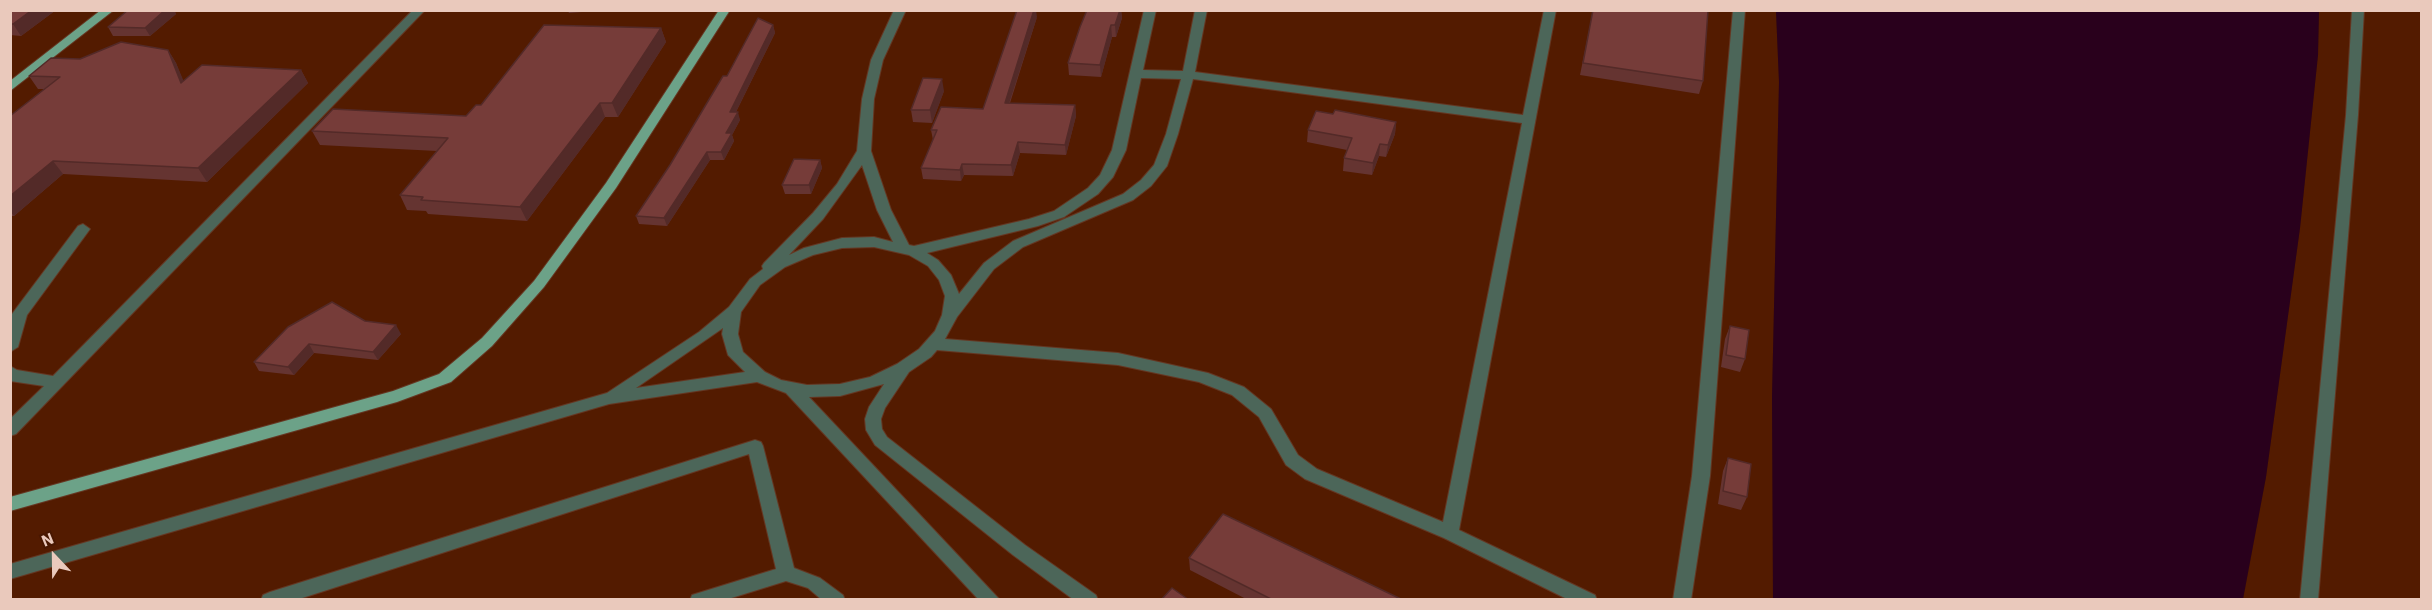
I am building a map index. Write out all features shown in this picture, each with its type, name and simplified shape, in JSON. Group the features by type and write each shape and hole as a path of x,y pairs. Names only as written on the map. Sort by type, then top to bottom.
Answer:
{"main road":[{"path":"10,87 108,10"},
{"path":"10,504 397,396 445,378 487,342 539,284 611,185 724,10"}],"street":[{"path":"10,430 420,10"},
{"path":"900,10 877,60 868,99 864,151 884,210 909,250"},
{"path":"909,250 1033,223 1059,214 1093,191 1107,177 1119,150 1150,10"},
{"path":"734,311 730,334 736,355 759,376 792,389 840,390 874,382 903,368 933,344 941,334 950,315 989,266 1018,244 1128,197 1146,183 1160,166 1172,134 1188,75 1201,10"},
{"path":"1682,600 1701,476 1739,10"},
{"path":"2309,600 2352,115 2358,10"},
{"path":"1450,533 1529,120 1546,11"},
{"path":"1136,74 1188,75 1529,120"},
{"path":"609,398 704,336 734,311 755,282 818,216 842,186 864,151"},
{"path":"10,347 20,314 83,229"},
{"path":"755,282 780,264 826,246 874,242 909,250 933,263 946,278 952,296 950,315"},
{"path":"933,344 1118,359 1202,377 1238,392 1265,413 1292,460 1311,474 1450,533 1588,600"},
{"path":"903,368 877,407 873,419 874,430 881,441 1019,550 1089,600"},
{"path":"11,374 57,382"},
{"path":"10,572 609,398 759,376"},
{"path":"792,389 991,600"},
{"path":"270,600 755,446 786,573"},
{"path":"699,600 786,573 814,583 836,600"}],"shaded area":[{"path":"10,11 1776,11 1779,82 1772,397 1773,599 11,599"},
{"path":"1776,11 2319,11 2318,55 2300,228 2266,477 2243,599 1773,599 1772,397 1779,82"},
{"path":"2319,11 2421,11 2421,599 2243,600 2266,477 2300,228 2318,55"}],"building":[{"path":"10,10 32,10 10,24"},
{"path":"128,10 165,10 145,28 108,27"},
{"path":"1017,10 1034,10 1005,103 1075,105 1065,145 1018,142 1011,165 962,164 960,170 921,168 937,130 931,130 941,107 983,109"},
{"path":"1087,10 1120,10 1115,25 1111,25 1100,65 1068,63"},
{"path":"1593,10 1708,10 1703,81 1583,63"},
{"path":"758,18 773,25 730,112 738,112 726,133 732,133 721,152 707,152 664,218 636,216 670,165 723,76 727,76"},
{"path":"544,25 661,28 612,103 600,103 520,207 421,200 423,197 400,195 448,138 312,131 333,109 466,116 476,105 481,105"},
{"path":"121,42 168,50 181,83 202,65 301,70 198,168 53,161 10,196 10,116 60,77 29,76 51,58 80,59"},
{"path":"923,78 942,79 930,110 911,110"},
{"path":"1335,110 1396,122 1388,145 1380,144 1373,163 1344,158 1352,138 1308,130 1316,111 1333,114"},
{"path":"794,159 820,160 809,185 782,185"},
{"path":"332,302 365,321 396,325 373,352 309,344 288,367 254,362 288,327"},
{"path":"1730,326 1749,330 1745,359 1726,355"},
{"path":"1728,458 1751,464 1747,497 1723,491"},
{"path":"1223,514 1403,600 1273,600 1189,558"},
{"path":"1172,588 1189,600 1161,600"}]}
